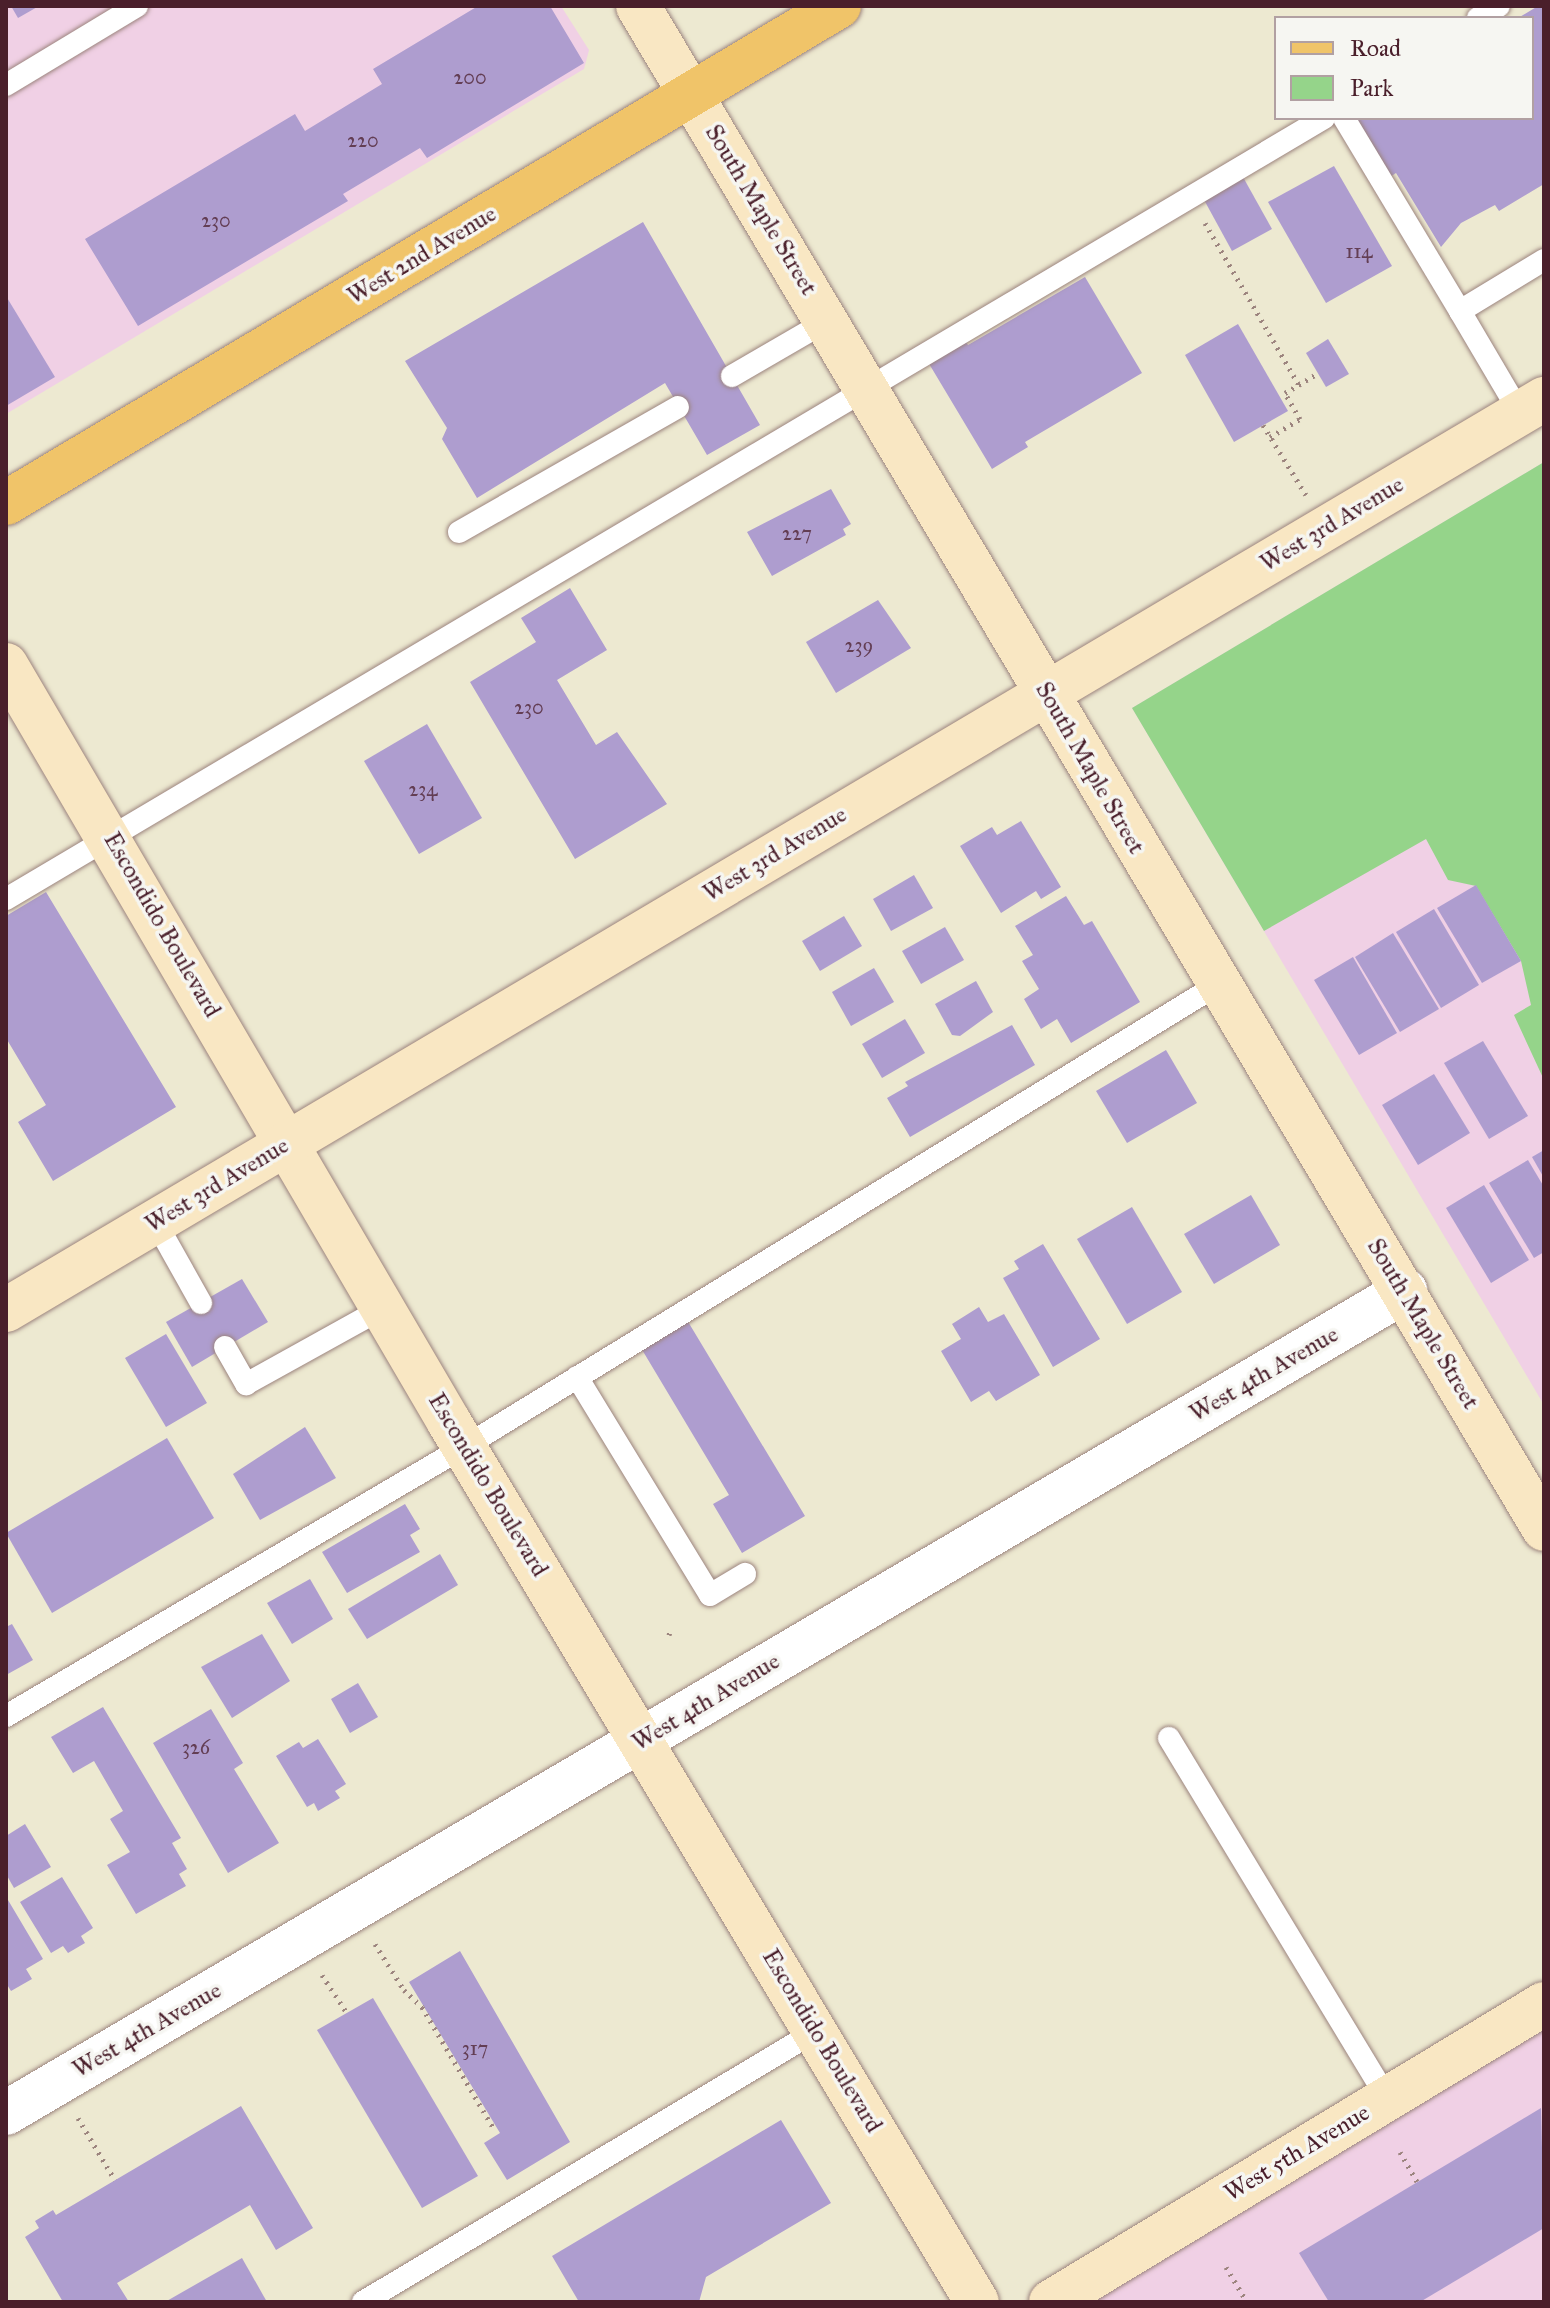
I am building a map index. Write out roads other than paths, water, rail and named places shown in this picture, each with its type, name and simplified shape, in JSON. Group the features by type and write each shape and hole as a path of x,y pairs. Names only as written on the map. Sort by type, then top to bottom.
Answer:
{"main road":[{"name":"West 2nd Avenue","path":"6,503 839,6"}],"street":[{"name":"South Maple Street","path":"638,6 868,390 1217,985 1405,1291 1544,1529"},
{"name":"West 3rd Avenue","path":"6,1310 1532,406"},
{"name":"Escondido Boulevard","path":"6,665 289,1142 464,1447 642,1739 977,2302"},
{"name":"West 4th Avenue","path":"6,2113 1405,1291"},
{"name":"West 5th Avenue","path":"1051,2302 1544,2004"}],"lane":[{"path":"6,85 137,6"},
{"path":"1482,16 1499,6"},
{"path":"6,899 109,835 868,390 1321,120"},
{"path":"1345,120 1460,311 1532,406"},
{"path":"1460,311 1544,260"},
{"path":"732,376 827,321"},
{"path":"459,532 678,407"},
{"path":"6,1716 464,1447 1217,985"},
{"path":"155,1221 201,1303"},
{"path":"225,1347 246,1384 383,1308"},
{"path":"577,1377 710,1595 745,1574"},
{"path":"1169,1738 1388,2099"},
{"path":"363,2302 816,2031"}]}
